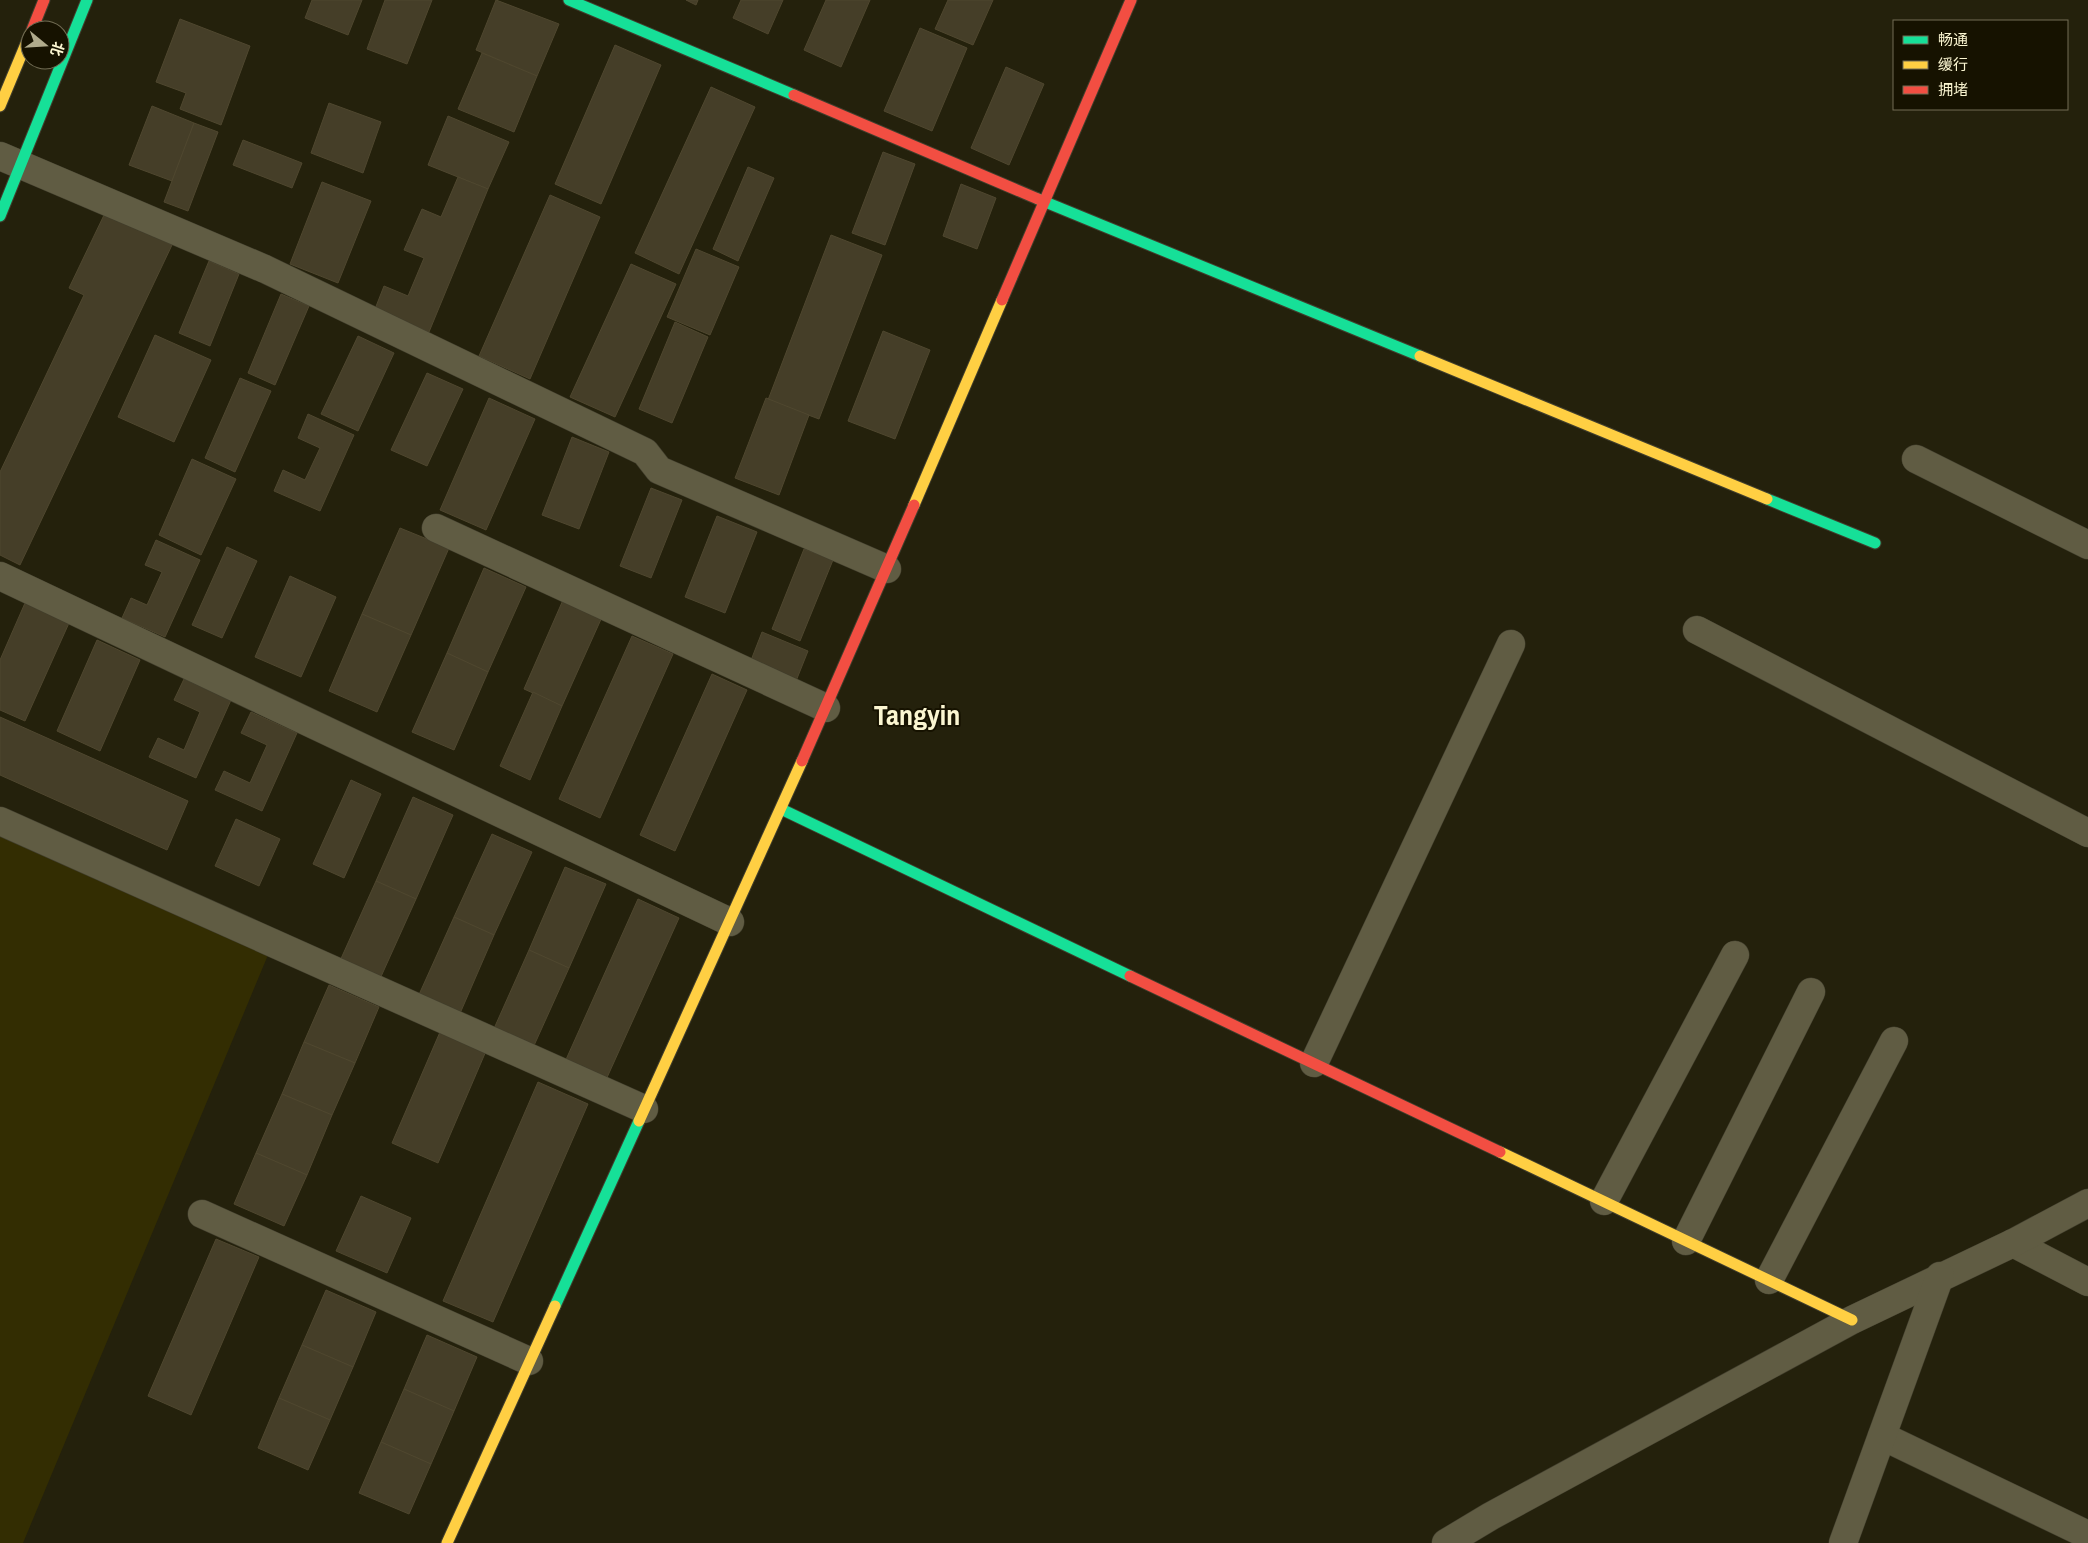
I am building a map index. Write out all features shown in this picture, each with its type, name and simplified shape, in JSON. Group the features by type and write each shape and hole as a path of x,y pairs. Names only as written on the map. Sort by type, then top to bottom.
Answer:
{"street":[{"path":"36,20 44,0"},
{"path":"0,216 11,160 88,0"},
{"path":"569,0 1044,201 1875,543"},
{"path":"447,1543 826,708 1131,0"},
{"path":"0,106 20,58"},
{"path":"11,160 265,269 645,452 659,470 887,569"},
{"path":"1916,460 2088,545"},
{"path":"436,528 826,708"},
{"path":"0,576 730,922"},
{"path":"1697,630 2088,833"},
{"path":"1314,1063 1511,644"},
{"path":"781,809 1852,1320"},
{"path":"0,822 644,1110"},
{"path":"1604,1201 1735,955"},
{"path":"1686,1241 1811,992"},
{"path":"1769,1280 1894,1041"},
{"path":"1446,1543 1499,1512 1852,1320 1940,1276 2013,1243 2088,1203"},
{"path":"202,1214 528,1361"},
{"path":"2013,1243 2088,1282"},
{"path":"1843,1543 1940,1276"},
{"path":"1882,1436 2088,1535"}],"shaded area":[{"path":"0,836 268,955 23,1543 0,1543"}],"building":[{"path":"312,0 362,0 348,35 305,18"},
{"path":"385,0 432,0 407,64 367,49"},
{"path":"496,0 559,24 537,76 476,50"},
{"path":"686,0 698,0 696,5"},
{"path":"741,0 783,0 768,34 733,18"},
{"path":"826,0 870,0 841,67 804,50"},
{"path":"948,0 993,0 973,45 935,29"},
{"path":"180,19 250,46 221,125 180,109 186,93 156,82"},
{"path":"920,28 967,48 932,131 884,111"},
{"path":"615,45 661,65 601,204 555,184"},
{"path":"482,53 537,76 514,132 458,109"},
{"path":"1006,67 1044,84 1009,165 971,148"},
{"path":"711,87 755,107 679,274 635,253"},
{"path":"329,103 381,122 363,173 311,153"},
{"path":"152,106 194,123 172,181 129,165"},
{"path":"448,116 509,142 488,189 428,165"},
{"path":"194,123 218,132 188,211 164,202"},
{"path":"243,140 302,163 292,188 233,165"},
{"path":"883,152 915,164 885,245 852,233"},
{"path":"748,167 774,178 738,261 713,249"},
{"path":"458,177 488,189 429,332 375,309 384,286 408,296 424,258 404,250 422,209 441,217"},
{"path":"322,182 371,201 338,283 290,264"},
{"path":"961,184 996,198 977,249 943,236"},
{"path":"550,195 600,217 530,379 479,356"},
{"path":"105,213 172,245 20,565 0,555 0,472 84,295 69,288"},
{"path":"831,235 882,255 819,419 768,400"},
{"path":"696,249 739,267 710,335 667,317"},
{"path":"209,261 239,274 210,346 179,333"},
{"path":"631,264 676,284 615,417 570,397"},
{"path":"281,294 309,306 275,385 248,373"},
{"path":"675,322 708,337 672,423 639,409"},
{"path":"883,331 930,350 895,439 848,421"},
{"path":"155,335 211,360 174,442 118,417"},
{"path":"358,336 394,353 358,431 321,414"},
{"path":"427,373 463,389 427,466 391,450"},
{"path":"240,378 271,391 235,472 205,458"},
{"path":"489,398 535,419 486,530 440,510"},
{"path":"766,398 809,415 779,495 735,478"},
{"path":"308,414 354,435 320,511 274,491 283,470 305,480 320,448 298,438"},
{"path":"572,437 609,452 579,529 542,515"},
{"path":"192,459 236,479 201,555 159,535"},
{"path":"651,488 682,500 651,578 620,566"},
{"path":"717,516 757,532 725,613 685,597"},
{"path":"400,528 449,548 411,635 362,614"},
{"path":"156,540 200,560 165,637 122,618 131,598 147,605 162,572 145,565"},
{"path":"227,547 257,561 222,638 192,625"},
{"path":"804,549 833,560 800,641 772,629"},
{"path":"484,568 526,587 488,672 447,653"},
{"path":"290,576 336,597 301,677 255,657"},
{"path":"563,600 602,617 562,706 524,689"},
{"path":"25,603 69,623 25,721 0,710 0,660"},
{"path":"362,614 411,635 377,712 329,691"},
{"path":"762,632 808,651 794,686 748,668"},
{"path":"632,636 673,654 600,818 559,799"},
{"path":"97,640 140,660 100,751 57,731"},
{"path":"447,653 488,672 454,750 412,732"},
{"path":"712,674 747,690 675,851 640,835"},
{"path":"184,679 231,700 196,778 149,757 158,738 184,750 200,712 174,700"},
{"path":"533,692 562,706 530,780 500,766"},
{"path":"251,712 297,733 262,811 215,790 224,771 250,783 267,745 241,733"},
{"path":"0,717 188,801 167,850 0,775"},
{"path":"351,780 381,794 344,878 313,864"},
{"path":"413,797 453,815 416,899 376,881"},
{"path":"236,819 280,839 259,886 215,866"},
{"path":"492,834 532,852 494,935 454,917"},
{"path":"565,867 606,884 569,968 529,950"},
{"path":"376,881 416,899 379,981 339,963"},
{"path":"638,899 679,918 605,1082 564,1064"},
{"path":"454,917 494,935 458,1018 417,999"},
{"path":"529,950 569,968 532,1050 492,1033"},
{"path":"329,985 379,1007 355,1063 304,1042"},
{"path":"440,1032 486,1051 438,1163 392,1143"},
{"path":"304,1042 355,1063 332,1115 282,1094"},
{"path":"538,1082 588,1104 493,1322 443,1301"},
{"path":"282,1094 332,1115 307,1175 256,1153"},
{"path":"256,1153 307,1175 284,1226 234,1204"},
{"path":"361,1196 411,1218 387,1273 336,1251"},
{"path":"216,1239 259,1257 191,1415 148,1396"},
{"path":"326,1290 376,1312 353,1367 302,1345"},
{"path":"427,1335 477,1357 454,1411 404,1389"},
{"path":"302,1345 353,1367 330,1420 279,1398"},
{"path":"404,1389 454,1411 431,1464 381,1442"},
{"path":"279,1398 330,1420 308,1470 258,1448"},
{"path":"381,1442 431,1464 409,1514 359,1493"}],"traffic: fast":[{"path":"0,216 87,0"},
{"path":"569,0 794,95"},
{"path":"1038,199 1420,356"},
{"path":"1767,499 1875,543"},
{"path":"781,809 1130,976"},
{"path":"555,1306 639,1121"}],"traffic: slow":[{"path":"0,106 20,58"},
{"path":"914,505 1002,300"},
{"path":"1420,356 1767,499"},
{"path":"639,1121 802,761"},
{"path":"1500,1152 1852,1320"},
{"path":"447,1543 555,1306"}],"traffic: jam":[{"path":"36,20 44,0"},
{"path":"1002,300 1131,0"},
{"path":"794,95 1038,199"},
{"path":"802,761 914,505"},
{"path":"1130,976 1500,1152"}],"district":[{"name":"Tangyin","path":"917,715"}]}
